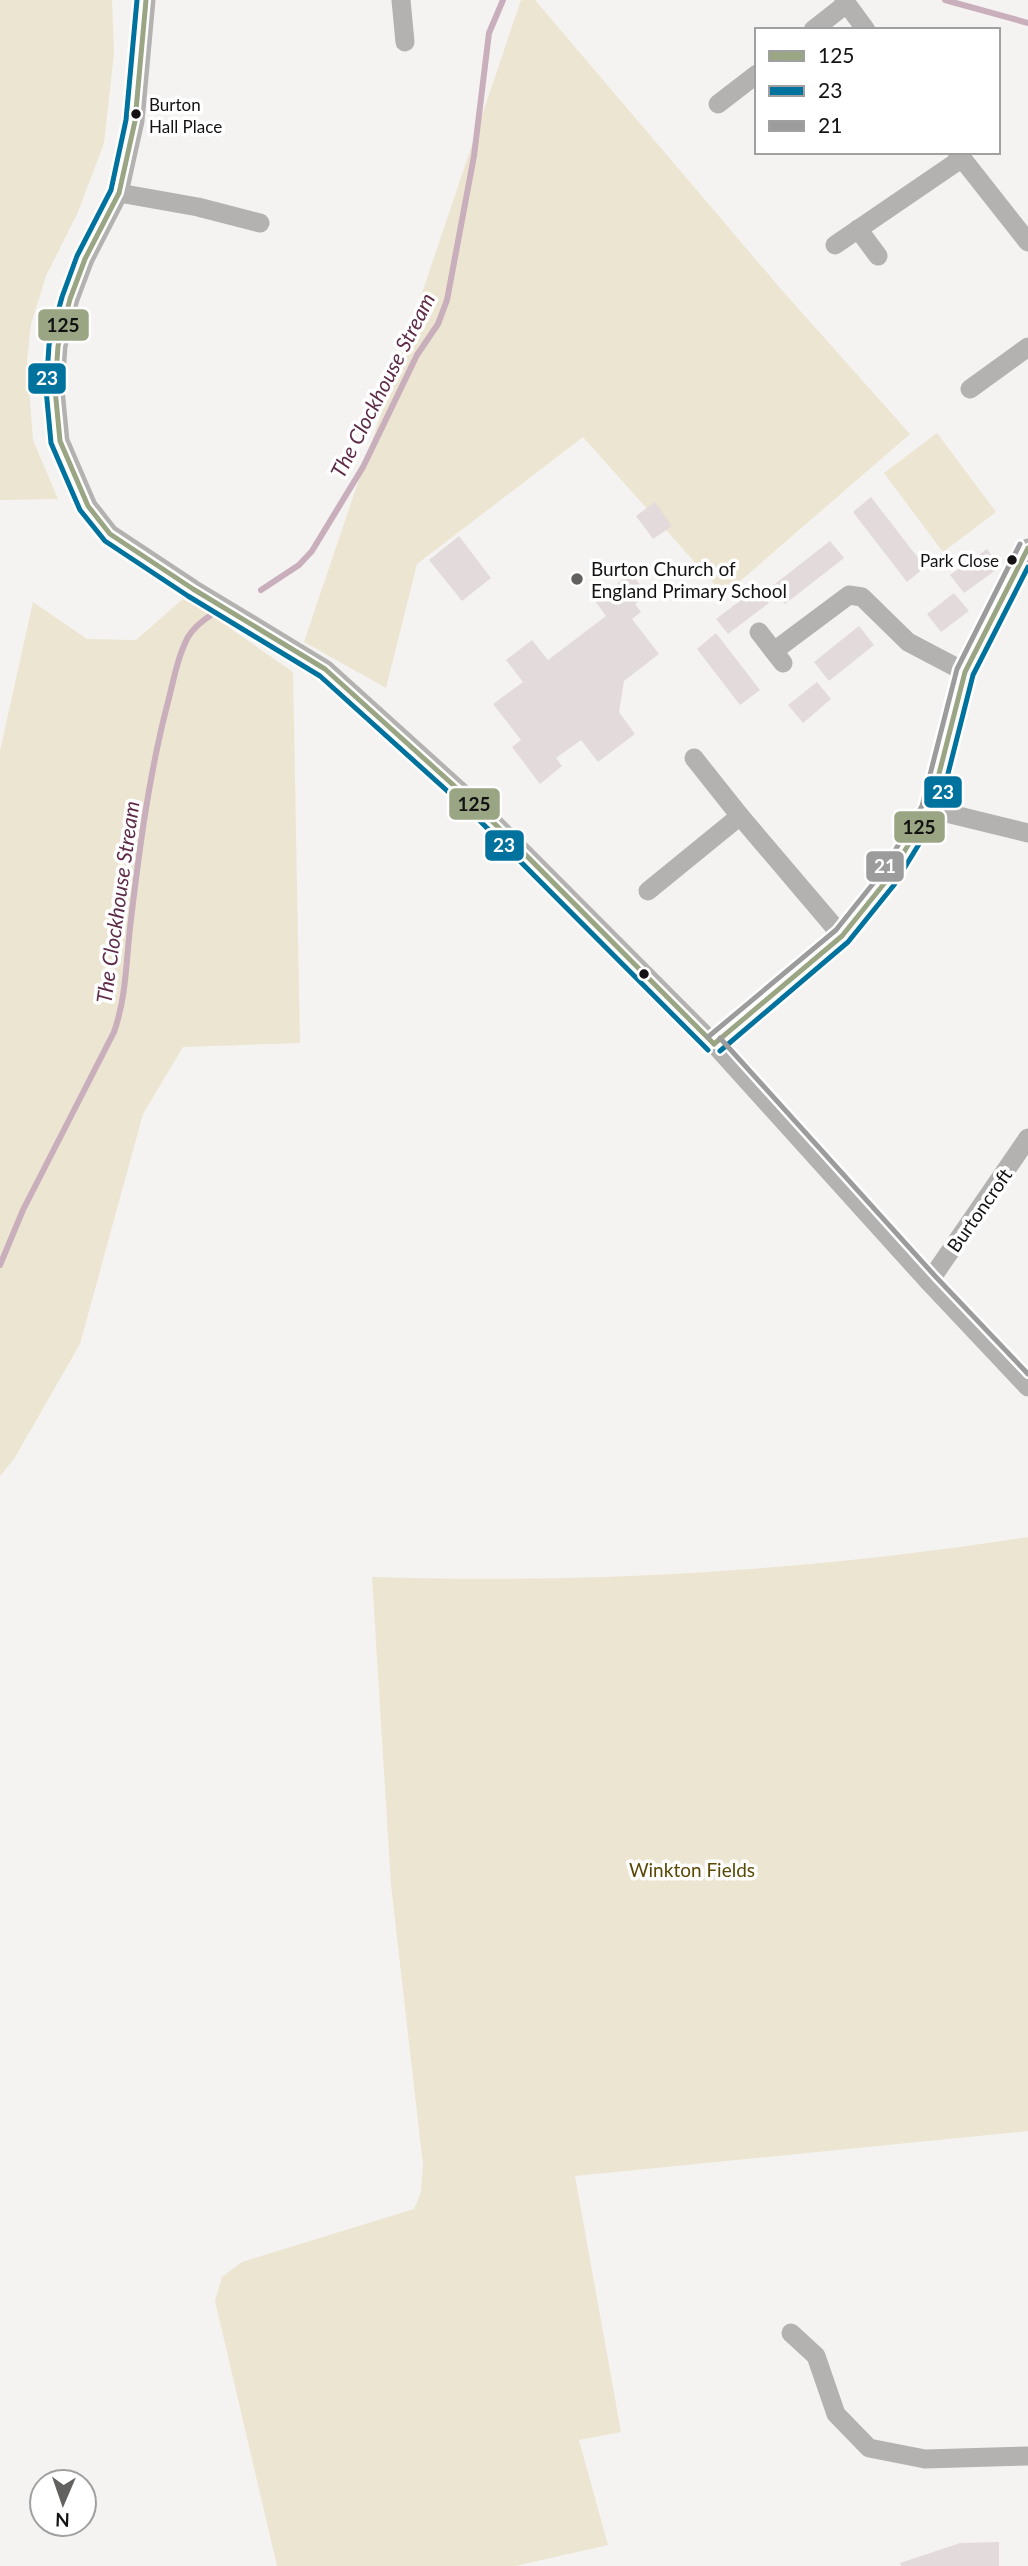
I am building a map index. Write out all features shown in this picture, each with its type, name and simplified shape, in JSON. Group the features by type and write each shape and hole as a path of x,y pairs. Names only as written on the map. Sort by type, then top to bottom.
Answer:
{"street":[{"path":"146,0 135,121 119,193 85,259 70,299 58,345 55,389 60,442 88,506 110,534 192,589 325,669 481,810 714,1044 929,1282 1028,1387"},
{"path":"401,0 405,42"},
{"path":"815,28 845,2 864,28"},
{"path":"718,104 755,76"},
{"path":"835,245 959,155 1028,242"},
{"path":"119,193 198,207 260,223"},
{"path":"858,229 878,256"},
{"path":"970,389 1028,347"},
{"path":"714,1044 842,936 887,880 930,809 965,672 1028,548"},
{"path":"759,632 779,657 849,595 862,597 908,642 965,672"},
{"path":"694,758 842,936"},
{"path":"930,809 1028,833"},
{"path":"648,891 740,816"},
{"name":"Burtoncroft","path":"929,1282 1028,1138"},
{"path":"791,2333 816,2356 836,2414 869,2448 925,2459 1028,2456"}],"green space":[{"path":"0,0 112,0 114,53 104,143 78,212 46,276 31,324 27,361 33,440 58,499 0,500"},
{"path":"521,0 535,0 780,288 910,434 724,595 583,437 417,564 386,688 304,642"},
{"path":"937,433 996,512 943,552 884,473"},
{"path":"185,597 293,672 300,1043 183,1047 143,1114 80,1344 14,1459 0,1476 0,751 33,602 87,639 136,640"},
{"name":"Winkton Fields","path":"1028,1537 1028,2131 575,2176 621,2432 579,2440 608,2545 515,2566 277,2566 215,2301 222,2277 242,2262 414,2209 421,2192 423,2165 391,1885 372,1577 537,1578 701,1572 864,1559"}],"building":[{"path":"871,497 925,567 907,582 853,512"},
{"path":"655,502 672,526 653,539 636,516"},
{"path":"459,536 491,578 462,601 429,560"},
{"path":"830,541 844,558 785,604 771,587"},
{"path":"987,549 1000,567 964,593 950,575"},
{"path":"631,573 648,595 635,604 641,612 632,619 659,654 624,681 619,712 635,734 598,762 581,740 556,758 562,766 540,784 512,747 521,740 493,704 523,682 506,660 532,640 548,660 606,616 595,601"},
{"path":"757,588 769,603 728,634 716,619"},
{"path":"954,593 969,611 941,632 927,614"},
{"path":"859,626 874,645 829,681 814,662"},
{"path":"716,633 760,690 740,705 697,649"},
{"path":"817,682 831,699 803,723 788,705"},
{"path":"999,2542 999,2566 901,2566 900,2563 960,2543"}],"waterway":[{"name":"The Clockhouse Stream","path":"261,590 299,565 312,551 363,467 417,355 438,324 447,300 474,156 489,33 503,0"},
{"name":"The Clockhouse Stream","path":"945,0 1028,23"},
{"name":"The Clockhouse Stream","path":"0,1265 23,1210 114,1032 123,994 150,783 162,726 177,667 188,637 211,615"}],"transit line":[{"name":"23","path":"137,0 126,120 111,190 77,256 49,345 46,389 51,443 80,510 105,541 188,596 320,676 475,816 708,1050"},
{"name":"125","path":"146,0 135,121 119,193 85,259 70,299 58,346 55,389 60,441 88,506 110,534 193,589 325,669 481,810 714,1044"},
{"name":"21","path":"708,1037 836,930 880,875 922,806 957,669 1020,544"},
{"name":"125","path":"714,1044 842,936 887,880 930,809 965,672 1028,548"},
{"name":"23","path":"720,1051 848,942 894,885 938,813 973,675 1028,567"},
{"name":"21","path":"720,1038 935,1276 1028,1374"}],"place":[{"name":"Burton Hall Place","path":"136,114"},
{"name":"Park Close","path":"1012,560"},
{"name":"Burton Church of England Primary School","path":"577,579"}]}
